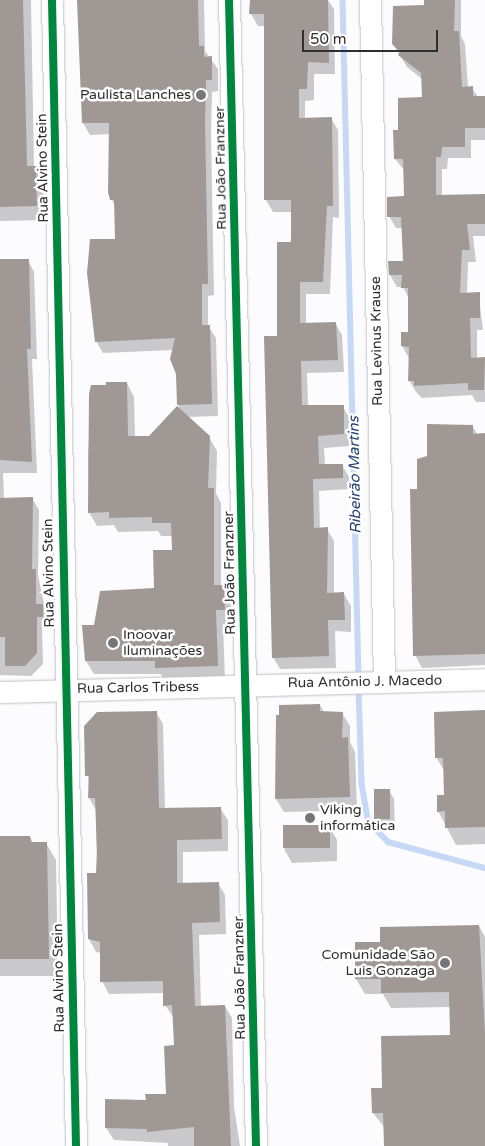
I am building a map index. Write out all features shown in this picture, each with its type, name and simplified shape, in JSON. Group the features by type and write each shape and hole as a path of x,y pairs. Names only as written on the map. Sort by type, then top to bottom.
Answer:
{"street":[{"name":"Rua Alvino Stein","path":"52,0 64,690 76,1146"},
{"name":"Rua João Franzner","path":"230,0 256,1146"},
{"name":"Rua Levinus Krause","path":"368,682 370,0"},
{"name":"Rua Antônio J. Macedo","path":"245,685 485,679"},
{"name":"Rua Carlos Tribess","path":"0,692 245,685"}],"building":[{"path":"0,0 23,0 27,166 36,166 37,206 0,207"},
{"path":"77,0 198,0 199,46 204,46 204,57 212,56 212,80 206,80 208,284 202,284 202,325 210,325 212,404 177,405 176,374 170,359 175,338 95,342 87,273 90,239 115,239 114,200 110,200 108,192 109,123 82,123"},
{"path":"250,0 328,0 329,63 308,62 307,89 299,89 299,118 332,117 333,206 327,206 323,282 300,282 300,323 336,322 338,360 301,361 302,405 344,405 344,434 318,436 319,464 343,464 343,478 313,479 314,528 328,527 327,593 344,592 345,620 328,620 329,656 272,658 264,336 277,336 277,242 291,242 291,200 264,200 264,14 249,14"},
{"path":"424,0 455,0 454,31 459,31 462,87 473,86 473,96 485,96 485,128 465,128 465,147 442,147 441,157 436,157 436,195 485,194 485,224 467,224 470,250 462,250 460,293 480,292 480,318 470,318 471,358 485,357 484,390 468,390 468,383 414,386 414,381 408,381 409,347 401,346 401,332 408,332 408,288 401,288 402,275 389,275 388,261 403,261 401,217 387,217 387,197 404,196 403,159 394,159 393,130 398,130 398,98 422,97 421,73 398,55 400,52 392,44 393,6 424,5"},
{"path":"0,259 29,259 31,349 27,349 32,462 0,460"},
{"path":"106,382 127,382 128,436 149,436 177,406 210,436 208,488 214,488 214,585 224,585 225,610 216,610 218,666 155,668 155,661 85,661 82,625 94,625 100,591 154,588 153,550 172,550 171,523 152,523 152,517 109,518 109,512 88,513 89,394 91,385 106,385"},
{"path":"427,424 473,425 473,434 485,433 485,654 413,656 410,489 417,489 417,459 427,456"},
{"path":"33,497 32,569 36,569 36,604 43,604 43,617 37,617 37,653 25,666 5,666 5,637 0,637 0,498"},
{"path":"320,704 320,711 343,712 342,738 348,737 350,797 275,799 276,715 279,715 279,705"},
{"path":"485,710 485,827 445,828 445,811 437,812 437,795 444,795 443,758 435,758 434,712"},
{"path":"157,711 159,808 221,807 222,839 177,840 177,883 219,882 220,922 192,923 195,1006 225,1005 231,1146 194,1146 194,1127 147,1132 147,1129 105,1128 105,1099 146,1100 145,1094 166,1094 164,1046 174,1045 172,1005 163,1006 163,981 100,982 100,942 88,939 87,873 96,873 97,852 95,798 88,798 89,776 85,776 84,726 97,712"},
{"path":"374,789 390,789 390,819 374,819"},
{"path":"283,825 330,825 330,848 283,848"},
{"path":"0,836 30,836 31,842 47,842 49,959 0,959"},
{"path":"479,925 485,1034 485,1146 384,1146 383,1113 372,1113 371,1088 382,1088 381,1036 450,1035 449,992 381,993 381,979 355,979 355,942 380,942 380,927"}],"waterway":[{"name":"Ribeirão Martins","path":"343,0 359,678"},
{"name":"Ribeirão Martins","path":"359,687 362,784 369,822 388,842 485,868"}],"cycle path":[{"path":"52,0 76,1146"},
{"path":"229,0 256,1146"}],"place":[{"name":"Paulista Lanches","path":"201,95"},
{"name":"Inoovar Iluminações","path":"113,643"},
{"name":"Viking informática","path":"310,818"},
{"name":"Comunidade São Luis Gonzaga","path":"445,963"}]}
